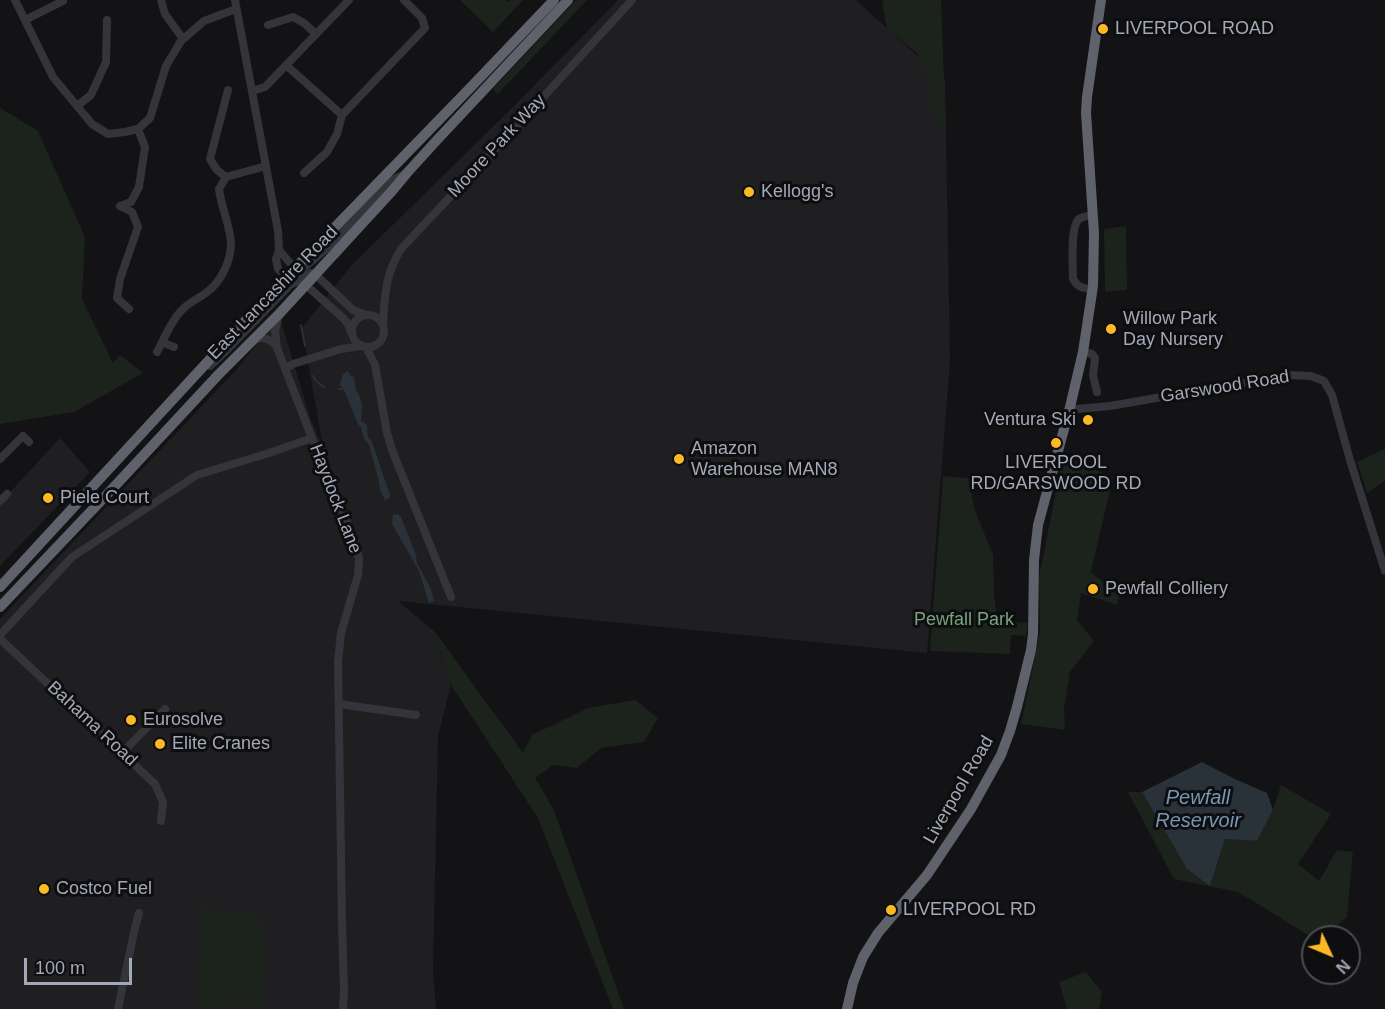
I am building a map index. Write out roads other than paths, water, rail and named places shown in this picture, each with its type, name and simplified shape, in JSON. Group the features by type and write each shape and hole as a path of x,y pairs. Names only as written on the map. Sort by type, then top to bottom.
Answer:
{"highway":[{"name":"East Lancashire Road","path":"0,607 280,313 296,281 299,268 554,0"},
{"name":"East Lancashire Road","path":"0,586 172,400 296,281 316,274 568,0"},
{"name":"Liverpool Road","path":"847,1009 858,967 867,949 937,861 987,782 1006,744 1017,707 1031,650 1034,560 1038,525 1071,407 1093,290 1093,215 1086,97 1101,0"}],"street":[{"path":"15,0 53,77 92,124 108,134 138,129 150,118 166,66 183,39 204,21 236,9"},
{"path":"161,0 165,14 183,39"},
{"path":"235,0 278,231 279,249 276,259 278,269 344,320 355,340 364,346 375,365"},
{"path":"252,91 265,87 349,0"},
{"path":"304,173 327,152 337,134 342,115 425,28 422,18 404,0"},
{"name":"Moore Park Way","path":"383,324 383,304 391,268 401,249 632,0"},
{"path":"25,20 63,1"},
{"path":"268,25 292,17 304,23 316,34"},
{"path":"77,106 91,95 106,62 107,20"},
{"path":"286,65 342,115"},
{"path":"226,177 217,170 210,159 228,90"},
{"path":"129,309 117,298 120,279 138,227 132,212 120,206 131,202 139,187 145,147 138,129"},
{"path":"157,352 177,315 183,308 214,286 220,279 228,260 231,245 219,189 226,177 266,166"},
{"path":"299,268 334,242 392,180 407,173"},
{"path":"1093,215 1077,220 1074,228 1073,268 1073,279 1077,285 1093,290"},
{"path":"279,249 286,259 299,268 316,274 353,310 377,317 383,324 384,336 379,343 375,365 387,434 450,597"},
{"path":"340,349 352,334 353,323 356,319 383,304"},
{"name":"Haydock Lane","path":"280,313 275,331 278,348 355,542 359,559 358,575 341,633 338,662 343,1009"},
{"path":"253,339 267,339 278,348"},
{"path":"162,342 174,348"},
{"path":"286,368 340,349 371,347 379,343"},
{"path":"1083,352 1095,356 1093,375 1099,387"},
{"name":"Garswood Road","path":"1071,407 1077,409 1110,406 1289,375 1311,376 1324,381 1332,395 1385,571"},
{"path":"0,459 23,436 29,442"},
{"path":"0,637 72,556 197,474 312,438"},
{"path":"0,501 6,494"},
{"name":"Bahama Road","path":"0,637 155,784 163,802 161,821"},
{"path":"339,704 416,715"},
{"path":"122,753 165,710"},
{"path":"118,1009 140,913"}],"water":[{"path":"348,371 354,377 362,406 361,421 367,425 368,437 372,442 390,495 385,500 380,490 369,445 363,437 361,427 340,385 343,374"},
{"path":"398,514 416,555 417,563 431,589 434,601 429,603 419,571 392,524 393,515"},
{"name":"Pewfall Reservoir","path":"1202,762 1267,793 1273,810 1257,841 1225,839 1210,886 1187,869 1142,792"}],"waterway":[{"path":"301,325 305,346"},
{"path":"313,376 324,387"}],"place":[{"name":"LIVERPOOL ROAD","path":"1103,29"},
{"name":"Kellogg's","path":"749,192"},
{"name":"Willow Park Day Nursery","path":"1111,329"},
{"name":"Ventura Ski","path":"1088,420"},
{"name":"LIVERPOOL RD/GARSWOOD RD","path":"1056,443"},
{"name":"Amazon Warehouse MAN8","path":"679,459"},
{"name":"Piele Court","path":"48,498"},
{"name":"Pewfall Colliery","path":"1093,589"},
{"name":"Eurosolve","path":"131,720"},
{"name":"Elite Cranes","path":"160,744"},
{"name":"Costco Fuel","path":"44,889"},
{"name":"LIVERPOOL RD","path":"891,910"}],"park label":[{"name":"Pewfall Park","path":"964,620"}]}
